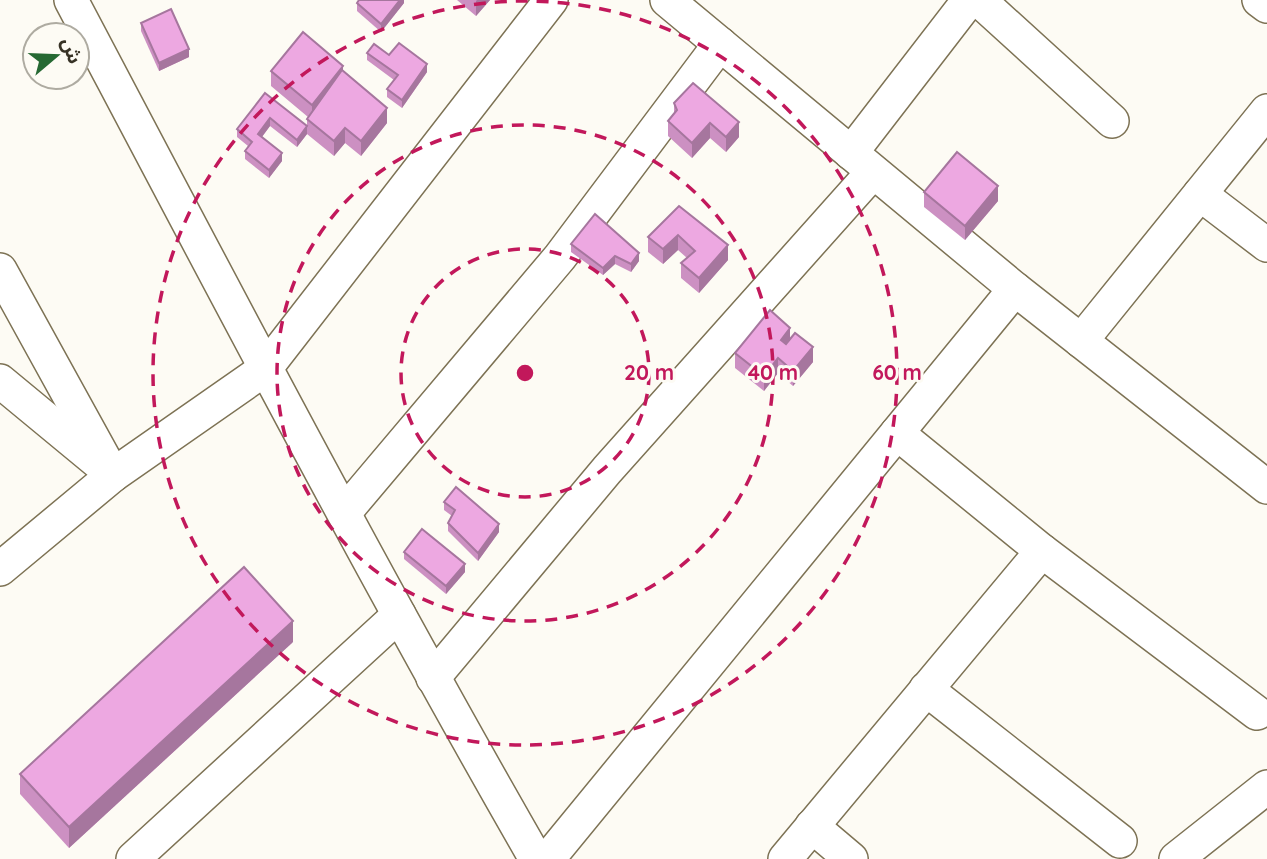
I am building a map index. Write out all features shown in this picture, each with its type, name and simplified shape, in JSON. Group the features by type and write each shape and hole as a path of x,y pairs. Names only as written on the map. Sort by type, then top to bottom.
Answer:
{"street":[{"path":"71,0 265,369 433,678 536,859"},
{"path":"0,569 113,475 265,369 551,0"},
{"path":"667,0 1015,289 1267,487"},
{"path":"433,678 862,162 969,0"},
{"path":"979,0 1112,121"},
{"path":"1259,0 1267,6"},
{"path":"344,513 560,257 720,44"},
{"path":"1081,341 1267,111"},
{"path":"1200,194 1267,244"},
{"path":"0,270 113,475"},
{"path":"548,859 1015,289"},
{"path":"0,381 113,475"},
{"path":"897,433 1042,551 1256,713"},
{"path":"785,859 1042,551"},
{"path":"133,859 399,615"},
{"path":"926,689 1120,841"},
{"path":"1176,859 1267,787"},
{"path":"812,826 851,859"}],"building":[{"path":"359,0 400,0 381,24 357,3"},
{"path":"171,9 189,49 159,63 141,23"},
{"path":"303,32 343,66 312,105 271,71"},
{"path":"399,43 427,64 402,100 387,89 398,75 367,53 374,44 389,55"},
{"path":"342,70 387,108 361,141 345,128 334,141 307,119"},
{"path":"693,83 739,122 726,137 710,123 692,143 668,121 677,110 674,103"},
{"path":"265,93 307,126 297,140 270,118 258,134 282,153 269,170 245,151 252,142 237,129"},
{"path":"957,152 998,186 965,226 924,192"},
{"path":"679,206 728,245 699,278 681,263 695,251 678,235 663,249 648,237"},
{"path":"595,214 639,253 631,264 615,256 603,268 571,244"},
{"path":"770,310 790,328 781,340 786,344 795,333 813,347 793,371 778,358 764,376 735,353"},
{"path":"456,487 499,524 478,553 448,523 455,510 444,502"},
{"path":"422,529 465,564 446,586 404,552"},
{"path":"244,567 293,621 69,827 20,774"}]}
